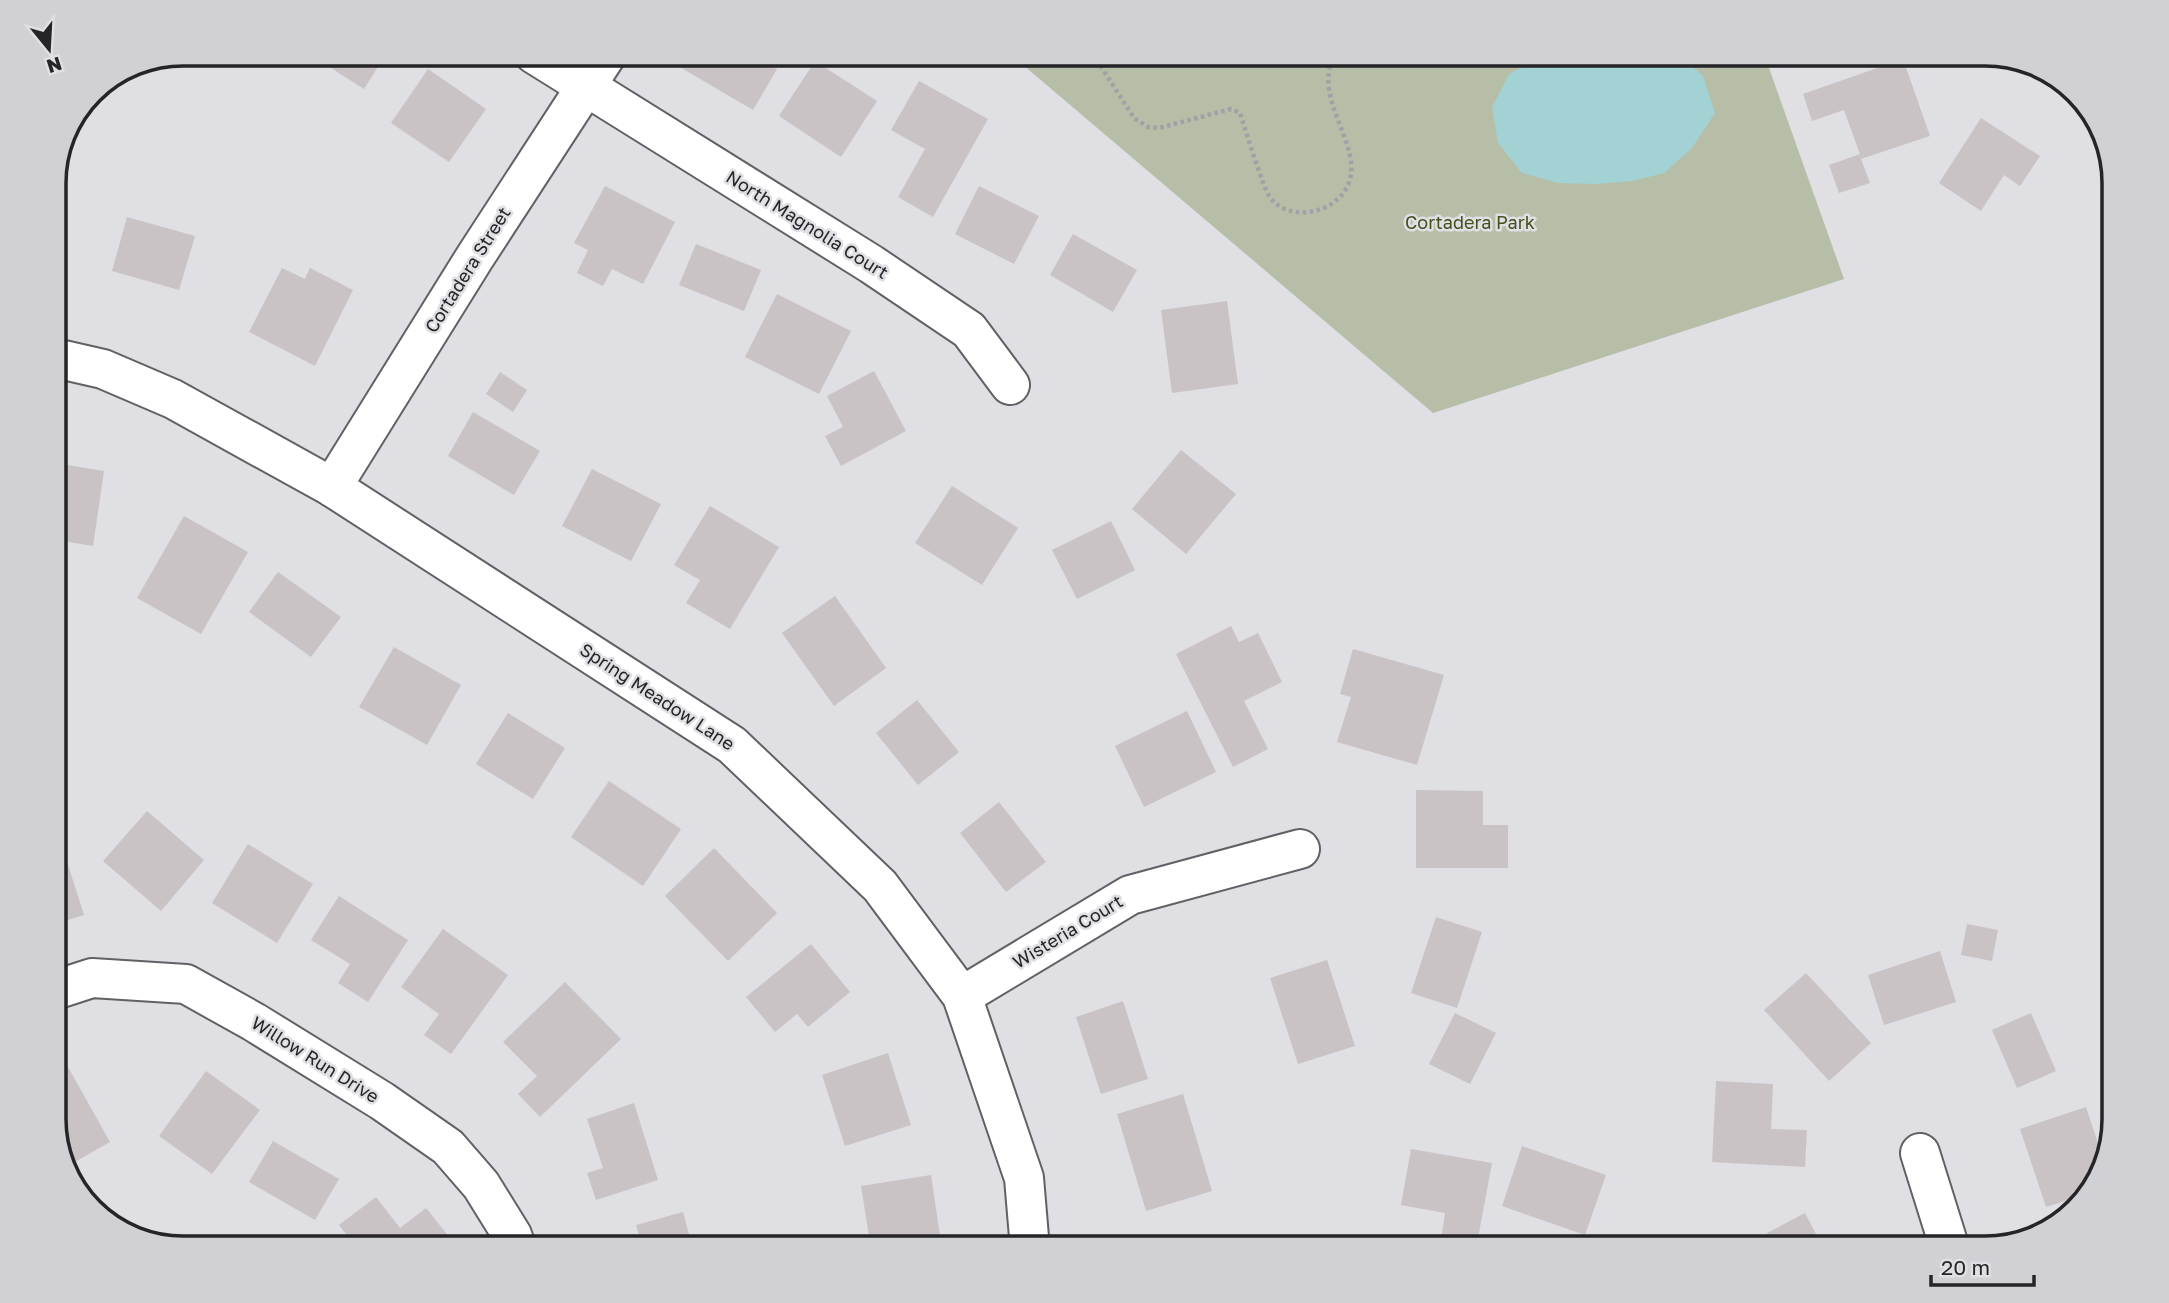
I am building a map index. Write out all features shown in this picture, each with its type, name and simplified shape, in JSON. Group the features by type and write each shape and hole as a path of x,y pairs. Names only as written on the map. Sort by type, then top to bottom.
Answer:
{"street":[{"name":"North Magnolia Court","path":"553,66 871,264 969,330 1010,385"},
{"name":"Cortadera Street","path":"332,487 475,257 599,66"},
{"name":"Spring Meadow Lane","path":"67,361 103,369 173,399 332,487 732,745 880,886 962,996 1024,1178 1029,1236"},
{"name":"Wisteria Court","path":"962,996 1130,895 1300,849"},
{"name":"Willow Run Drive","path":"67,986 92,978 186,984 254,1022 382,1101 448,1147 481,1185 512,1236"},
{"path":"1920,1153 1946,1236"}],"path":[{"path":"1101,66 1134,118 1147,127 1159,128 1231,108 1240,113 1268,194 1284,208 1306,213 1327,208 1341,196 1350,179 1350,162 1328,87 1328,66"}],"green space":[{"name":"Cortadera Park","path":"1024,66 1768,66 1844,279 1433,413"}],"water":[{"path":"1524,66 1692,66 1703,76 1715,113 1692,148 1664,173 1633,181 1558,183 1522,173 1498,143 1492,107 1509,74"}],"building":[{"path":"328,66 378,66 364,89"},
{"path":"678,66 772,66 777,69 753,110"},
{"path":"812,66 823,66 877,101 841,157 779,116"},
{"path":"1883,66 1905,66 1930,136 1861,159 1870,183 1839,193 1829,165 1860,154 1844,110 1812,121 1803,94"},
{"path":"428,69 486,109 449,162 391,123"},
{"path":"919,81 988,119 933,217 898,197 925,149 891,130"},
{"path":"1981,118 2040,156 2020,186 2004,175 1981,211 1939,183"},
{"path":"605,186 675,222 643,284 612,269 603,286 577,273 588,250 574,243"},
{"path":"979,186 1039,216 1014,264 955,234"},
{"path":"127,217 195,236 179,290 112,271"},
{"path":"1073,234 1137,270 1113,312 1050,275"},
{"path":"696,244 761,270 744,311 679,285"},
{"path":"282,268 305,279 310,268 353,290 315,366 249,332"},
{"path":"777,294 851,331 819,394 745,357"},
{"path":"1227,301 1238,384 1172,393 1161,310"},
{"path":"874,371 906,431 841,466 825,436 843,427 827,396"},
{"path":"500,372 527,390 513,412 486,394"},
{"path":"473,412 540,451 514,495 448,456"},
{"path":"1181,450 1236,494 1186,554 1132,509"},
{"path":"67,465 104,471 93,546 67,542"},
{"path":"592,469 661,504 631,561 562,526"},
{"path":"952,486 1018,528 982,585 915,543"},
{"path":"710,506 779,547 730,629 686,603 700,580 674,565"},
{"path":"184,516 248,552 201,634 137,598"},
{"path":"1111,521 1135,570 1077,599 1052,550"},
{"path":"278,572 341,617 311,657 249,612"},
{"path":"835,596 886,668 834,706 782,633"},
{"path":"1231,626 1239,642 1258,633 1282,682 1244,701 1268,749 1233,767 1176,654"},
{"path":"394,647 461,685 427,745 359,707"},
{"path":"1353,649 1444,675 1417,765 1337,742 1351,697 1340,694"},
{"path":"917,700 959,752 918,785 876,733"},
{"path":"1187,711 1216,772 1144,807 1115,746"},
{"path":"508,713 565,748 533,799 476,764"},
{"path":"609,781 681,829 643,886 571,837"},
{"path":"1416,790 1483,791 1483,825 1508,825 1508,868 1416,868"},
{"path":"999,802 1046,862 1006,892 960,833"},
{"path":"147,811 204,860 161,911 103,861"},
{"path":"248,844 313,884 277,943 212,903"},
{"path":"714,848 777,913 728,961 665,896"},
{"path":"67,862 84,915 67,920"},
{"path":"339,896 408,940 368,1002 338,983 350,964 311,940"},
{"path":"1436,917 1482,932 1457,1008 1411,993"},
{"path":"1967,924 1998,930 1992,961 1961,955"},
{"path":"443,929 508,975 451,1054 424,1035 439,1014 401,987"},
{"path":"811,944 850,992 808,1027 797,1014 775,1032 746,997"},
{"path":"1940,951 1956,1002 1884,1025 1868,975"},
{"path":"1327,960 1355,1046 1298,1064 1270,978"},
{"path":"1806,973 1871,1043 1829,1081 1764,1010"},
{"path":"565,982 621,1039 540,1117 518,1094 537,1076 503,1042"},
{"path":"1123,1001 1148,1079 1101,1094 1076,1017"},
{"path":"1455,1013 1496,1033 1470,1084 1429,1064"},
{"path":"2031,1013 2056,1071 2017,1088 1992,1030"},
{"path":"888,1053 911,1125 845,1146 822,1075"},
{"path":"67,1068 110,1142 75,1162 67,1127"},
{"path":"206,1071 260,1110 212,1174 159,1136"},
{"path":"1716,1081 1773,1084 1771,1129 1807,1130 1805,1167 1712,1162"},
{"path":"1183,1094 1212,1191 1146,1211 1117,1114"},
{"path":"634,1103 658,1180 596,1200 587,1173 603,1168 587,1119"},
{"path":"2086,1107 2099,1150 2087,1178 2070,1199 2046,1207 2020,1129"},
{"path":"273,1141 339,1179 315,1220 249,1182"},
{"path":"1522,1146 1606,1175 1585,1235 1502,1206"},
{"path":"1411,1149 1492,1163 1478,1236 1442,1236 1445,1213 1401,1205"},
{"path":"931,1175 940,1236 869,1236 861,1186"},
{"path":"376,1197 400,1228 426,1208 448,1236 347,1236 339,1225"},
{"path":"683,1212 689,1236 639,1236 636,1225"},
{"path":"1805,1213 1817,1236 1769,1236 1767,1233"}]}
